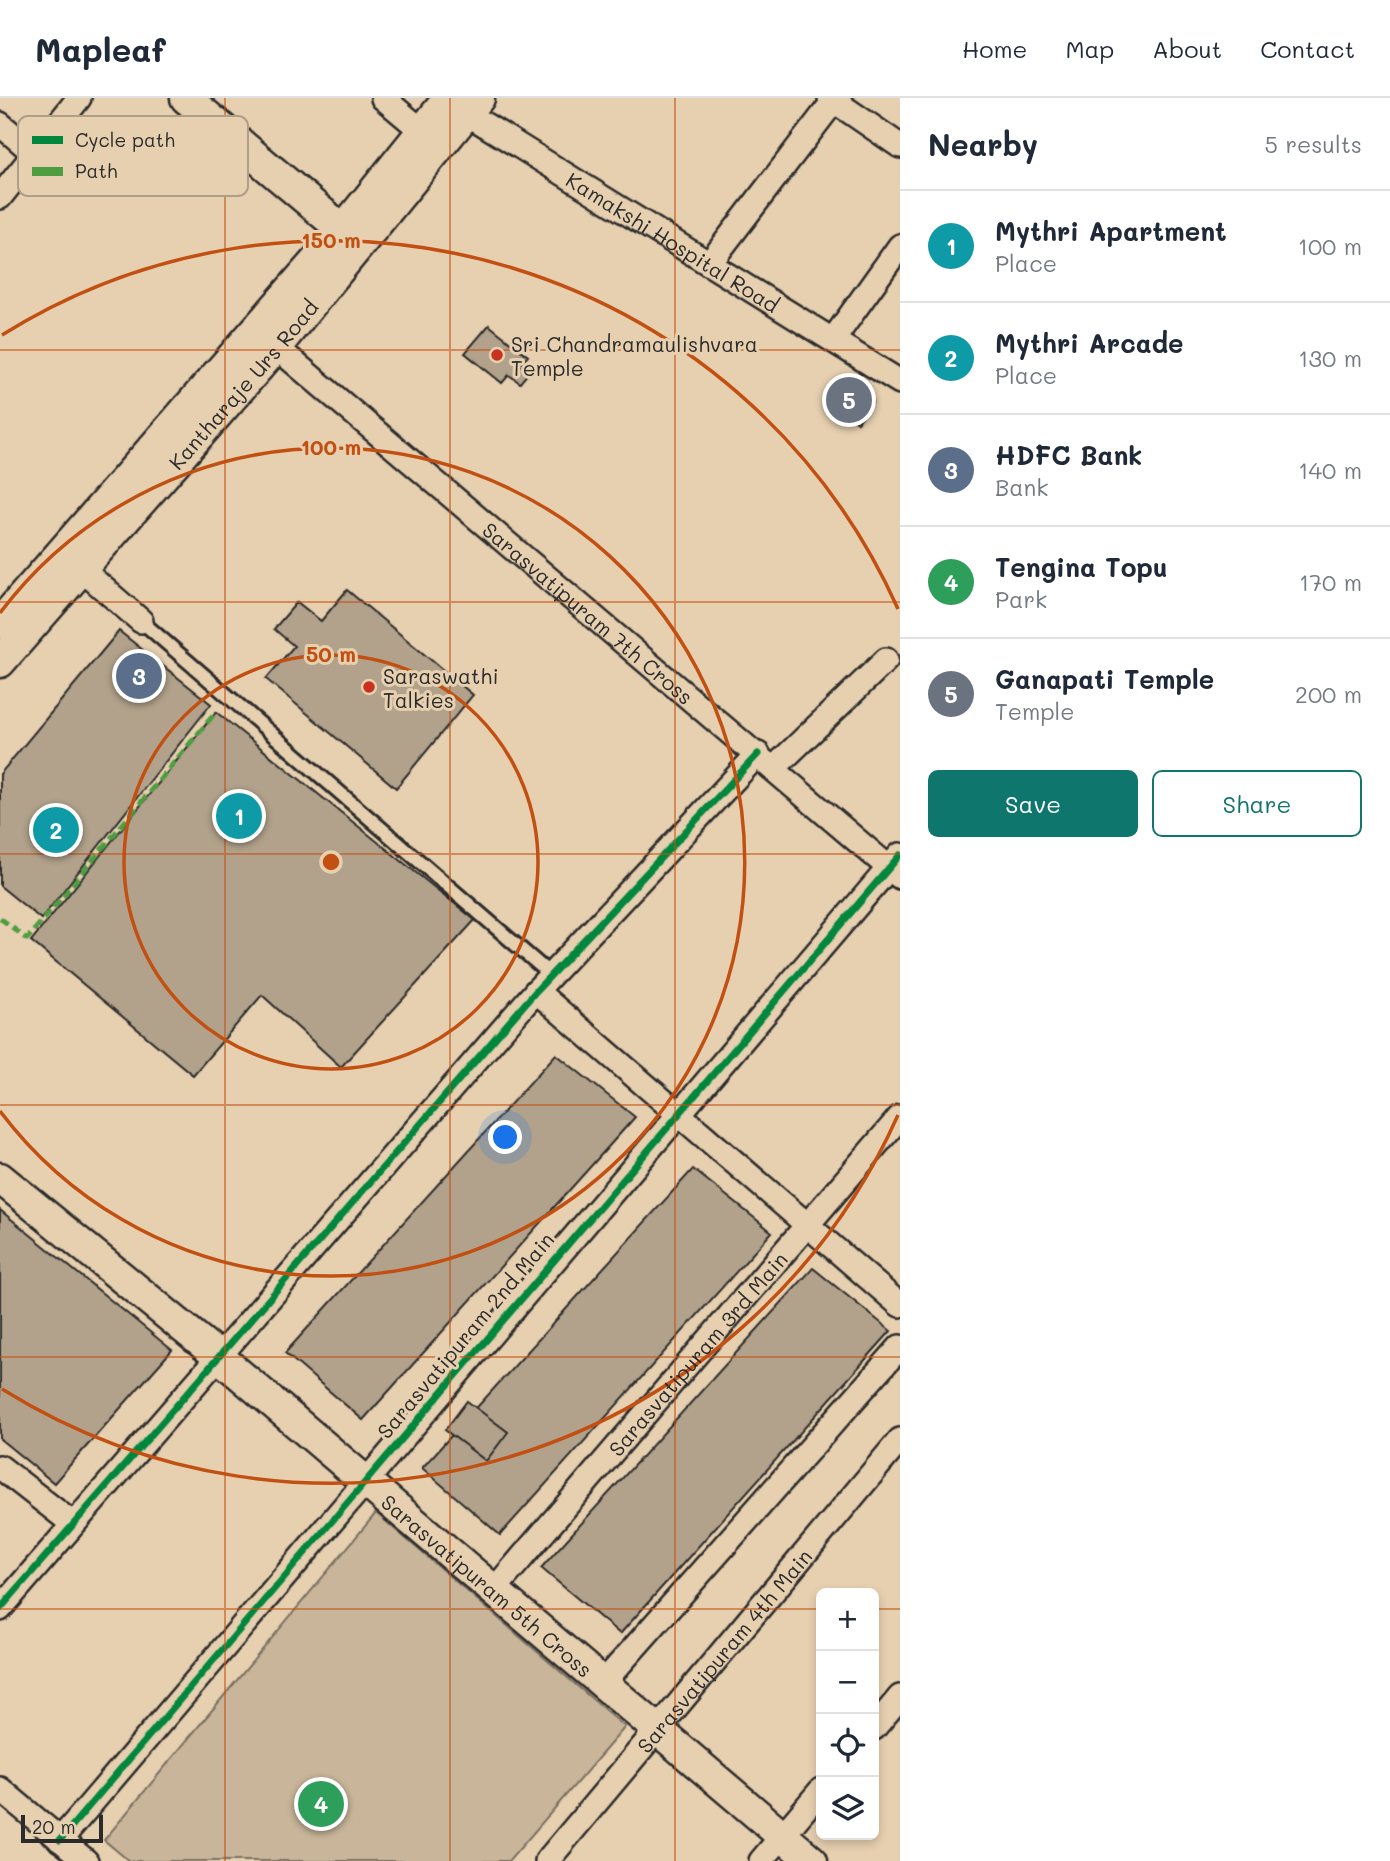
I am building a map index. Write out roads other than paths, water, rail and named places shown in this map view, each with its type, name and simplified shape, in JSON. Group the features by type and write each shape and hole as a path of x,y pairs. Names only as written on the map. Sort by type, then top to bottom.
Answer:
{"street":[{"path":"65,116 79,98"},
{"path":"186,98 207,116"},
{"path":"383,98 432,139"},
{"path":"709,264 833,99 900,146"},
{"name":"Kantharaje Urs Road","path":"0,623 352,237 461,102"},
{"name":"Kamakshi Hospital Road","path":"461,102 709,264 900,382"},
{"path":"0,124 18,139"},
{"path":"248,150 352,237"},
{"path":"0,197 18,175"},
{"name":"Kantharaje Urs Road","path":"0,662 276,347 352,237"},
{"path":"832,340 900,246"},
{"name":"Sarasvatipuram 7th Cross","path":"276,347 766,761 896,867"},
{"path":"80,568 141,621"},
{"path":"0,1609 543,983 766,761 886,660"},
{"name":"Sarasvatipuram 2nd Main","path":"60,1840 677,1113 896,867"},
{"path":"543,983 677,1113 900,1305"},
{"name":"Sarasvatipuram 3rd Main","path":"495,1591 900,1117"},
{"name":"Sarasvatipuram 5th Cross","path":"0,1178 218,1356 813,1861"},
{"path":"603,1683 900,1347"},
{"name":"Sarasvatipuram 4th Main","path":"547,1861 900,1440"},
{"path":"0,1467 73,1524"},
{"path":"879,1722 900,1697"},
{"path":"0,1789 86,1861"},
{"path":"761,1861 816,1796"}],"lane":[{"path":"141,621 543,983"}],"place":[{"name":"Sri Chandramaulishvara Temple","path":"497,355"},
{"name":"Ganapati Temple","path":"849,400"},
{"name":"HDFC Bank","path":"139,676"},
{"name":"Saraswathi Talkies","path":"369,687"},
{"name":"Mythri Apartment","path":"239,816"},
{"name":"Mythri Arcade","path":"56,830"},
{"name":"Tengina Topu","path":"321,1804"}]}
